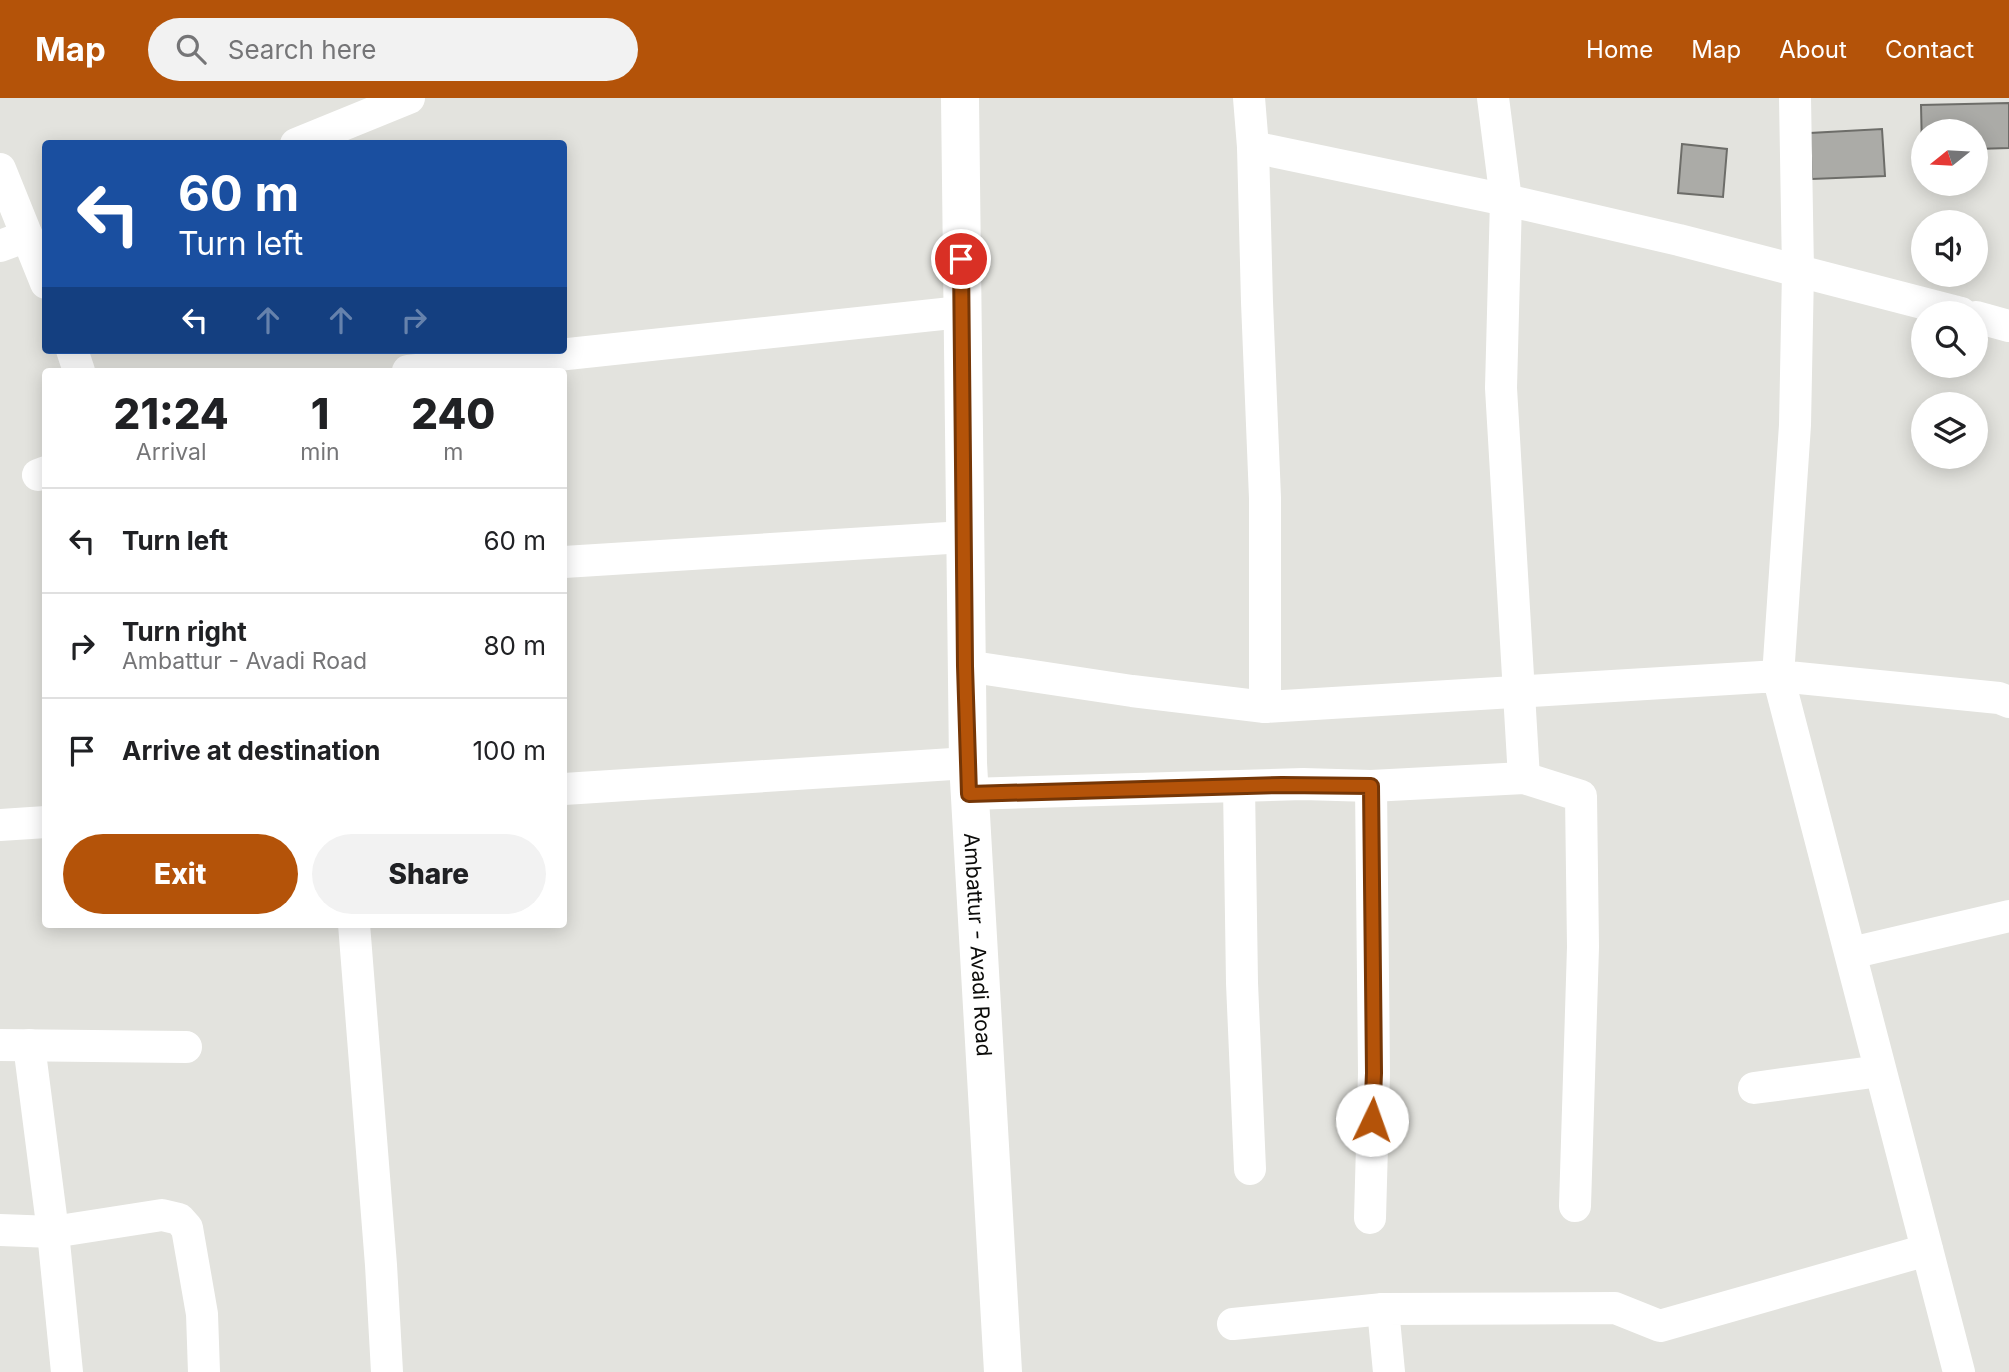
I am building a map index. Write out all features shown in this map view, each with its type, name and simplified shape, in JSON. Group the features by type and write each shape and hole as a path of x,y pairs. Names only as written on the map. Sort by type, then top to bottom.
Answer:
{"street":[{"path":"306,140 409,98"},
{"name":"Ambattur - Avadi Road","path":"960,98 968,778 1003,1372"},
{"path":"1249,98 1265,498 1265,707"},
{"path":"1493,98 1506,200 1501,388 1524,778"},
{"path":"1795,98 1798,271 1795,425 1778,676 1959,1372"},
{"path":"1253,147 1506,200 1914,301"},
{"path":"0,169 26,244 42,275"},
{"path":"436,368 961,312"},
{"path":"1988,320 2009,326"},
{"path":"567,562 964,537"},
{"path":"965,666 1132,691 1265,707 1778,676 1999,698 2009,702"},
{"path":"567,789 968,778 1239,786 1371,786 1524,778 1581,796 1583,947 1576,1206"},
{"path":"1239,786 1242,984 1250,1169"},
{"path":"1370,1218 1374,1073 1371,786"},
{"path":"0,825 42,822"},
{"path":"1851,953 2009,916"},
{"path":"354,928 382,1265 387,1372"},
{"path":"67,1372 53,1232 14,1045 186,1047"},
{"path":"1754,1088 1880,1071"},
{"path":"0,1230 53,1232 162,1216 179,1219 187,1228 202,1314 204,1372"},
{"path":"1233,1324 1383,1309 1615,1308 1660,1326 1927,1250"},
{"path":"1383,1309 1389,1372"}],"building":[{"path":"2009,103 2009,148 1988,149 1988,119 1921,119 1921,105"},
{"path":"1882,129 1885,176 1812,179 1810,133"},
{"path":"1682,144 1727,149 1723,197 1678,193"}],"route":[{"path":"961,259 969,794 1303,784 1371,786 1374,1073 1372,1120"}]}
